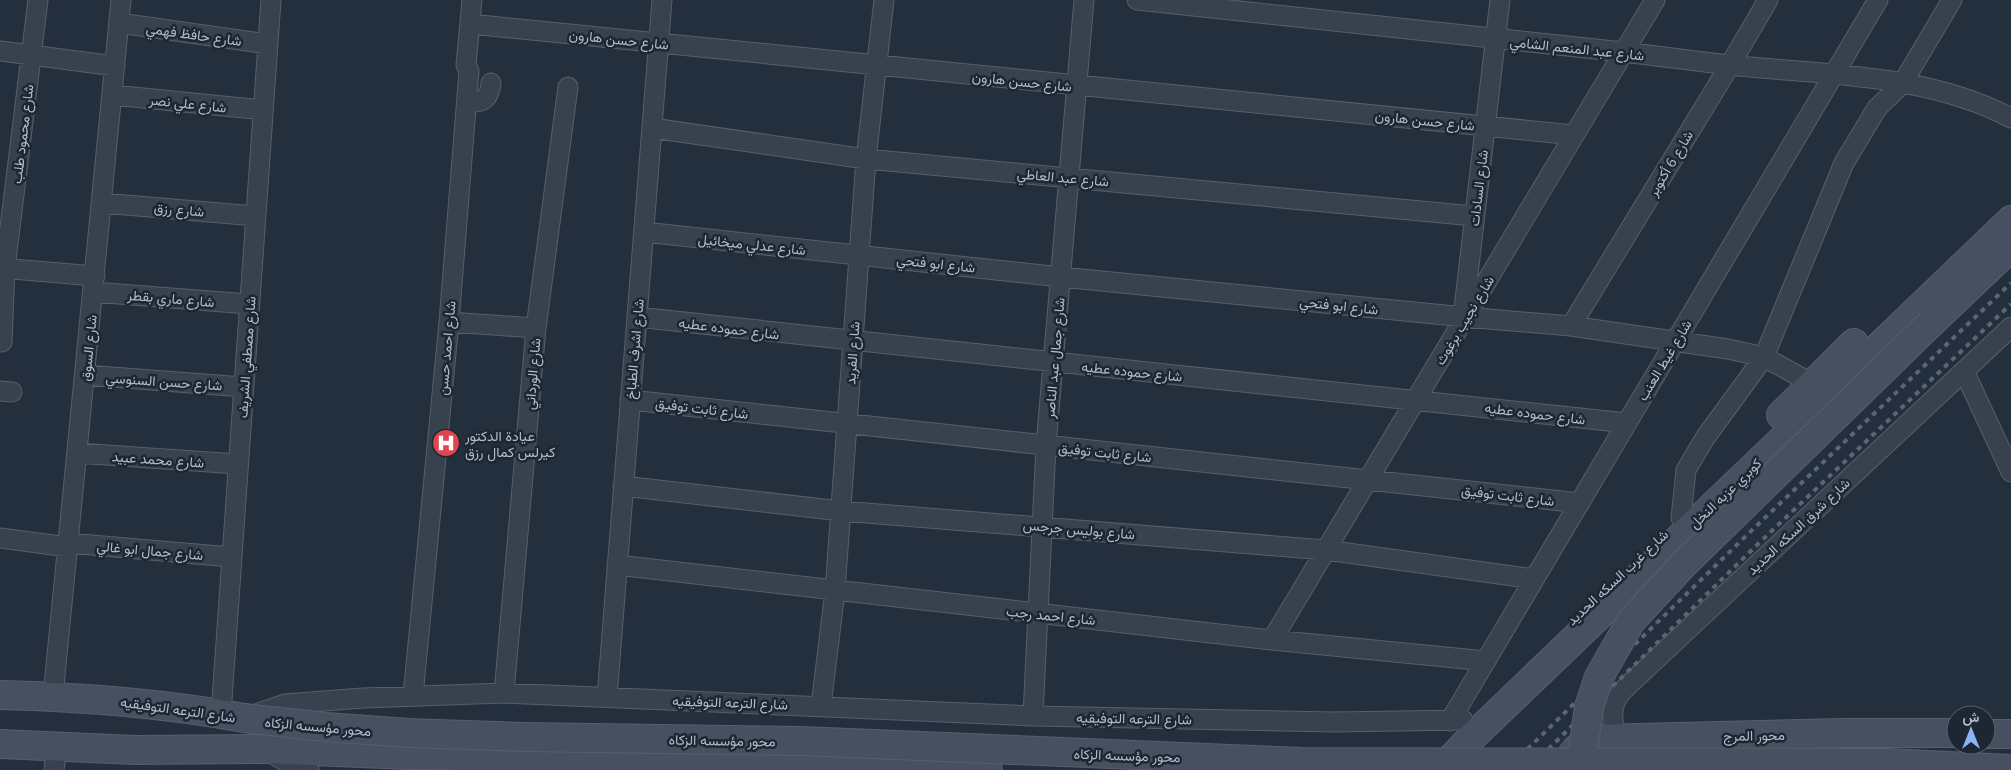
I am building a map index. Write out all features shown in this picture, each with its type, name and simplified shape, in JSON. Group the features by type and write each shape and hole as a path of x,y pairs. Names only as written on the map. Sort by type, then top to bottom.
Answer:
{"main road":[{"name":"كوبري عزبه النخل","path":"1572,770 1599,677 1631,621 1930,310 1953,275 2011,220"},
{"name":"كوبري عزبه النخل","path":"1441,770 1466,743 1930,310 2011,247"},
{"name":"شارع غرب السكه الحديد","path":"1417,770 1457,720 1681,518 1811,383 1920,282 1935,274 1953,275"},
{"name":"شارع الترعه التوفيقيه","path":"0,695 120,700 232,716"},
{"name":"محور مؤسسه الزكاه","path":"232,716 326,727 408,733 524,737 801,741 1301,762 1887,763 2011,769"},
{"name":"محور المرج","path":"1572,770 1572,754 1583,744 1597,739 1845,733 1946,733"},
{"path":"1996,734 2011,734"},
{"path":"0,744 56,758 175,751 265,749"},
{"name":"محور مؤسسه الزكاه","path":"265,749 417,755 799,762 988,770"}],"street":[{"name":"شارع محمود طلب","path":"2,342 2,268 38,0"},
{"name":"شارع السوق","path":"53,696 121,0"},
{"name":"شارع مصطفي الشريف","path":"232,716 231,557 271,0"},
{"name":"شارع احمد حسن","path":"413,696 449,322 467,102 469,72 466,65 472,0"},
{"name":"شارع اشرف الطباخ","path":"607,697 662,0"},
{"name":"شارع الفريد","path":"821,706 835,591 866,159 884,0"},
{"name":"شارع جمال عبد الناصر","path":"1033,716 1046,446 1084,0"},
{"name":"شارع عبد المنعم الشامي","path":"1137,0 1730,65 1835,73 1902,84 1962,97 1992,108 2011,118"},
{"name":"شارع السادات","path":"1464,317 1500,0"},
{"name":"شارع نجيب برغوث","path":"1272,640 1655,0"},
{"name":"شارع 6 أكتوبر","path":"1571,326 1768,0"},
{"name":"شارع غيط العنب","path":"1457,720 1486,661 1878,0"},
{"path":"1681,518 1686,470 1705,438 1764,357 1844,164 1877,108 1902,84 1952,0"},
{"name":"شارع حافظ فهمي","path":"120,23 268,44"},
{"name":"شارع حسن هارون","path":"470,24 1574,135"},
{"path":"0,52 115,66"},
{"path":"467,102 483,101 488,97 491,83"},
{"name":"شارع الورداني","path":"504,693 536,328 568,87"},
{"name":"شارع علي نصر","path":"113,95 263,110"},
{"name":"شارع عبد العاطي","path":"652,128 866,159 1474,216"},
{"name":"شارع رزق","path":"102,203 256,216"},
{"name":"شارع عدلي ميخائيل","path":"644,232 859,255"},
{"name":"شارع ابو فتحي","path":"859,255 1061,277 1571,326 1728,349 1764,357 1811,383"},
{"name":"شارع ماري بقطر","path":"2,268 94,284 249,304"},
{"name":"شارع حموده عطيه","path":"637,318 1053,363 1416,399 1627,423"},
{"path":"449,322 536,328"},
{"name":"شارع شرق السكه الحديد","path":"1615,739 1612,713 1617,697 1622,691 2011,327"},
{"path":"1964,371 2011,472"},
{"name":"شارع حسن السنوسي","path":"85,376 244,387"},
{"name":"شارع ثابت توفيق","path":"630,400 847,425 1369,478 1580,503"},
{"name":"شارع محمد عبيد","path":"77,453 238,464"},
{"name":"شارع بوليس جرجس","path":"623,486 841,510 1326,550 1534,579"},
{"name":"شارع جمال ابو غالي","path":"0,538 231,557"},
{"name":"شارع احمد رجب","path":"617,565 1272,640 1486,661"},
{"name":"شارع الترعه التوفيقيه","path":"232,716 284,704 363,698 504,693 1033,716 1335,722 1457,720"},
{"path":"265,749 300,769"}],"railway":[{"path":"1506,770 1749,533 2011,283"},
{"path":"1527,770 1759,543 2011,304"}],"place":[{"name":"عيادة الدكتور كيرلس كمال رزق","path":"446,443"}]}
